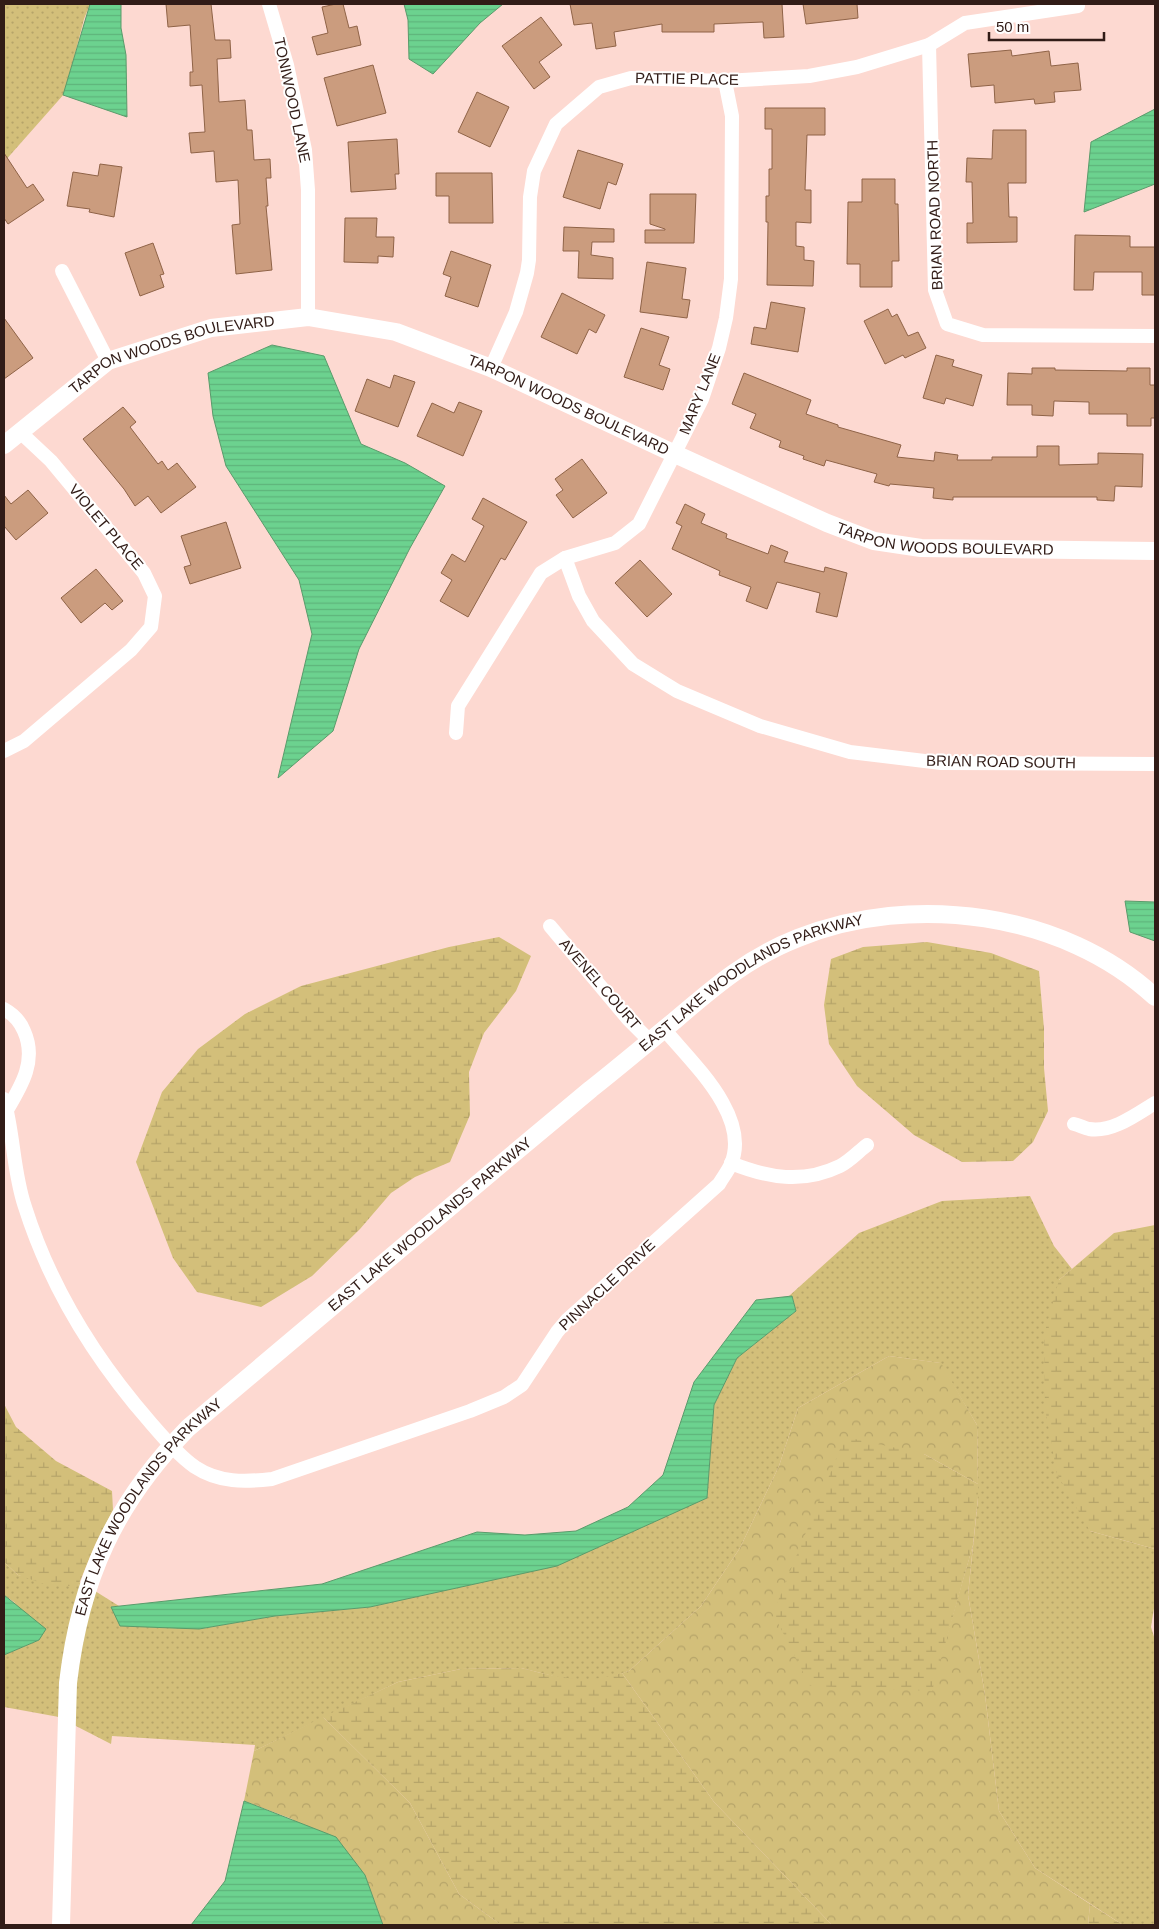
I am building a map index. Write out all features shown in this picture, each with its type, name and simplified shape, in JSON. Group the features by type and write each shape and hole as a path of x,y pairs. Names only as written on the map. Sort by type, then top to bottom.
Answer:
{"street":[{"name":"TONIWOOD LANE","path":"269,4 287,65 305,150 308,190 308,317"},
{"name":"PATTIE PLACE","path":"491,368 516,312 527,273 530,197 534,171 556,124 599,87 631,78 725,81 810,76 857,67 929,45 964,23 1078,6"},
{"name":"BRIAN ROAD NORTH","path":"929,45 935,290 947,324 983,335 1155,336"},
{"name":"MARY LANE","path":"456,733 458,706 541,573 565,558 615,543 639,524 705,390 719,348 731,279 732,116 725,81"},
{"path":"62,270 108,361"},
{"name":"TARPON WOODS BOULEVARD","path":"4,445 108,361 211,328 308,317 396,332 491,368 827,523 874,541 921,548 1155,551"},
{"name":"VIOLET PLACE","path":"4,750 24,741 131,650 151,626 155,596 144,573 51,461 19,431"},
{"name":"BRIAN ROAD SOUTH","path":"565,558 579,596 593,621 633,664 677,691 760,726 850,752 941,763 1155,764"},
{"name":"EAST LAKE WOODLANDS PARKWAY","path":"61,1925 68,1683 75,1637 90,1579 114,1524 145,1478 171,1446 196,1422 524,1145 726,978 763,954 798,938 836,924 872,917 940,914 978,917 1046,934 1078,945 1131,977 1155,997"},
{"name":"AVENEL COURT","path":"550,926 628,1019 650,1041"},
{"path":"4,1008 14,1015 19,1022 31,1051 26,1071 17,1093 5,1105"},
{"name":"PINNACLE DRIVE","path":"5,1105 11,1125 18,1180 39,1249 82,1331 122,1390 171,1446 196,1467 215,1476 232,1481 246,1482 272,1479 470,1411 504,1397 522,1385 567,1320 719,1184 731,1163 734,1144 732,1121 722,1099 664,1029"},
{"path":"1074,1124 1088,1129 1101,1129 1129,1118 1155,1103"},
{"path":"731,1163 765,1175 781,1178 802,1177 841,1166 868,1145"}],"green space":[{"path":"4,4 90,4 84,19 65,93 4,162"},
{"path":"499,937 531,956 516,991 484,1033 469,1072 470,1115 450,1162 415,1177 391,1193 360,1229 312,1276 261,1307 197,1292 173,1258 136,1162 162,1092 198,1049 245,1014 301,986 449,947"},
{"path":"927,942 991,953 1039,971 1048,1111 1033,1142 1013,1161 962,1162 914,1135 857,1086 829,1044 824,1005 831,959 863,947"},
{"path":"1030,1196 1054,1246 1072,1269 1059,1280 1090,1531 1155,1549 1155,1602 1151,1627 1155,1640 1155,1925 1123,1925 1035,1868 999,1811 985,1695 968,1595 978,1498 977,1425 940,1363 889,1356 798,1408 779,1466 740,1548 701,1606 629,1671 605,1679 565,1679 521,1668 461,1669 398,1682 254,1751 255,1745 112,1736 111,1744 74,1725 76,1684 82,1639 95,1591 119,1606 112,1606 199,1629 275,1616 370,1607 462,1586 707,1498 714,1405 737,1358 796,1311 792,1296 789,1296 859,1233 942,1201"},
{"path":"1155,1225 1155,1549 1090,1531 1057,1474 1045,1408 1044,1335 1059,1280 1114,1233"},
{"path":"889,1356 941,1363 977,1425 978,1484 924,1454 931,1691 973,1545 968,1595 985,1695 999,1811 1035,1868 1090,1904 1088,1925 832,1925 714,1802 622,1673 629,1671 701,1606 740,1548 779,1466 798,1408"},
{"path":"4,1404 16,1427 56,1461 112,1491 113,1510 95,1545 78,1586 50,1586 18,1575 4,1562"},
{"path":"845,1437 924,1454 978,1484 973,1545 932,1691 810,1686 773,1613"},
{"path":"4,1562 18,1575 78,1586 79,1582 81,1583 66,1649 61,1682 59,1717 4,1707 4,1655 39,1640 14,1602 4,1595"},
{"path":"521,1668 559,1677 584,1679 609,1677 622,1673 714,1802 832,1925 501,1925 459,1894 410,1803 323,1717 398,1682 461,1669"},
{"path":"323,1717 410,1803 459,1894 501,1925 383,1925 365,1875 292,1819 244,1801 254,1751"},
{"path":"1090,1904 1123,1925 1088,1925"}],"shaded area":[{"path":"90,4 121,4 121,28 126,55 127,117 63,95"},
{"path":"404,4 503,4 480,23 433,74 409,59 408,20"},
{"path":"1155,109 1155,184 1084,212 1091,142"},
{"path":"272,345 324,356 361,444 405,463 445,486 410,548 359,649 333,731 278,778 312,634 299,580 226,466 213,416 208,373"},
{"path":"1125,901 1155,902 1155,941 1130,932"},
{"path":"792,1296 796,1311 737,1358 714,1405 707,1498 557,1566 370,1607 275,1616 199,1629 120,1626 111,1607 322,1584 477,1532 525,1535 576,1531 628,1507 663,1475 694,1382 756,1300"},
{"path":"4,1595 46,1629 39,1640 4,1655"},
{"path":"244,1801 336,1837 365,1875 383,1925 191,1925 225,1881"}],"building":[{"path":"166,4 211,4 215,40 230,40 231,58 217,59 219,102 245,100 247,130 252,130 254,160 270,159 271,178 266,178 268,206 266,206 272,270 236,274 232,225 240,224 238,180 216,182 214,151 191,153 189,133 205,132 202,85 190,86 190,72 193,72 190,25 168,27"},
{"path":"343,4 349,28 357,26 361,45 317,55 312,37 328,33 322,7"},
{"path":"570,4 782,4 784,37 764,38 763,22 714,24 714,32 662,32 662,24 614,32 616,46 596,49 592,23 574,25"},
{"path":"803,4 857,4 858,18 806,24"},
{"path":"541,17 562,45 539,62 550,77 534,89 502,46"},
{"path":"1011,50 1012,56 1049,51 1051,66 1078,63 1081,90 1054,92 1055,102 1035,104 1034,99 995,103 994,85 971,87 968,54"},
{"path":"373,65 386,113 337,126 324,78"},
{"path":"477,92 509,107 490,147 458,132"},
{"path":"765,108 825,108 825,135 807,135 805,190 811,190 811,223 796,222 796,246 804,247 804,260 814,261 813,286 767,285 768,222 766,222 766,196 769,196 769,169 772,169 772,129 765,129"},
{"path":"993,130 1026,130 1026,183 1008,183 1009,217 1017,217 1017,242 967,243 967,223 973,223 972,182 966,182 967,158 992,159"},
{"path":"397,139 399,174 395,174 396,189 351,192 348,142"},
{"path":"578,150 623,164 616,185 608,182 600,209 563,197"},
{"path":"4,153 27,188 33,184 44,200 8,224 4,218"},
{"path":"100,164 122,167 114,217 89,212 90,209 67,206 73,172 98,176"},
{"path":"436,173 492,173 493,223 449,223 449,196 436,196"},
{"path":"862,179 895,179 895,204 898,204 899,261 892,261 892,287 860,287 860,264 847,264 848,202 862,202"},
{"path":"650,194 696,194 694,243 645,243 645,230 665,230 650,224"},
{"path":"345,218 377,218 376,237 394,237 393,257 378,256 378,263 344,262"},
{"path":"564,227 614,229 614,242 592,242 591,255 613,258 613,279 578,278 579,251 563,251"},
{"path":"1075,235 1130,236 1130,247 1155,247 1155,295 1142,295 1142,272 1094,272 1093,290 1074,290"},
{"path":"153,243 164,274 160,275 164,287 140,296 125,253"},
{"path":"451,251 491,265 478,307 445,296 451,277 443,274"},
{"path":"647,262 686,268 682,299 690,300 687,318 640,312"},
{"path":"562,293 605,315 596,333 589,329 577,354 541,337"},
{"path":"771,302 805,308 798,352 751,344 754,327 766,329"},
{"path":"888,309 892,317 897,314 908,336 918,332 926,348 905,358 903,355 885,364 864,321"},
{"path":"4,318 33,358 4,379"},
{"path":"641,328 669,337 659,365 670,369 663,390 624,377"},
{"path":"936,355 954,360 952,366 982,375 973,406 946,398 944,404 923,398"},
{"path":"1032,368 1127,371 1127,368 1150,368 1150,385 1155,385 1155,418 1151,418 1151,426 1127,426 1127,414 1089,414 1089,402 1054,401 1053,416 1032,415 1032,405 1007,405 1008,373 1032,374"},
{"path":"744,373 811,400 806,414 838,425 838,427 901,445 897,457 934,461 935,452 958,455 957,460 992,460 992,457 1037,457 1037,446 1059,446 1059,465 1098,464 1098,453 1143,454 1142,487 1115,486 1114,501 1097,500 1097,497 953,497 953,500 933,498 934,488 890,484 889,486 874,482 877,474 826,460 824,466 803,459 804,456 779,447 781,441 750,428 756,414 732,404"},
{"path":"394,375 415,382 398,427 355,411 367,379 390,388"},
{"path":"459,402 482,411 463,456 417,436 432,403 454,413"},
{"path":"123,407 136,422 130,427 158,464 162,461 168,470 177,463 196,487 161,513 148,496 135,506 124,489 83,439"},
{"path":"582,459 607,493 573,518 556,495 563,490 555,479"},
{"path":"28,490 48,513 16,540 4,526 4,495 11,504"},
{"path":"483,498 527,522 505,560 501,558 468,617 440,601 452,580 441,573 452,554 465,562 484,526 472,519"},
{"path":"685,504 705,514 701,523 727,534 726,538 768,554 771,545 788,552 784,562 824,572 825,567 847,573 837,617 816,612 820,593 777,582 767,609 746,601 751,587 719,575 720,571 672,549 682,526 676,523"},
{"path":"226,522 241,568 190,584 184,567 191,565 181,536"},
{"path":"640,560 672,594 647,617 615,583"},
{"path":"96,569 123,601 112,610 105,603 81,623 61,598"}]}
